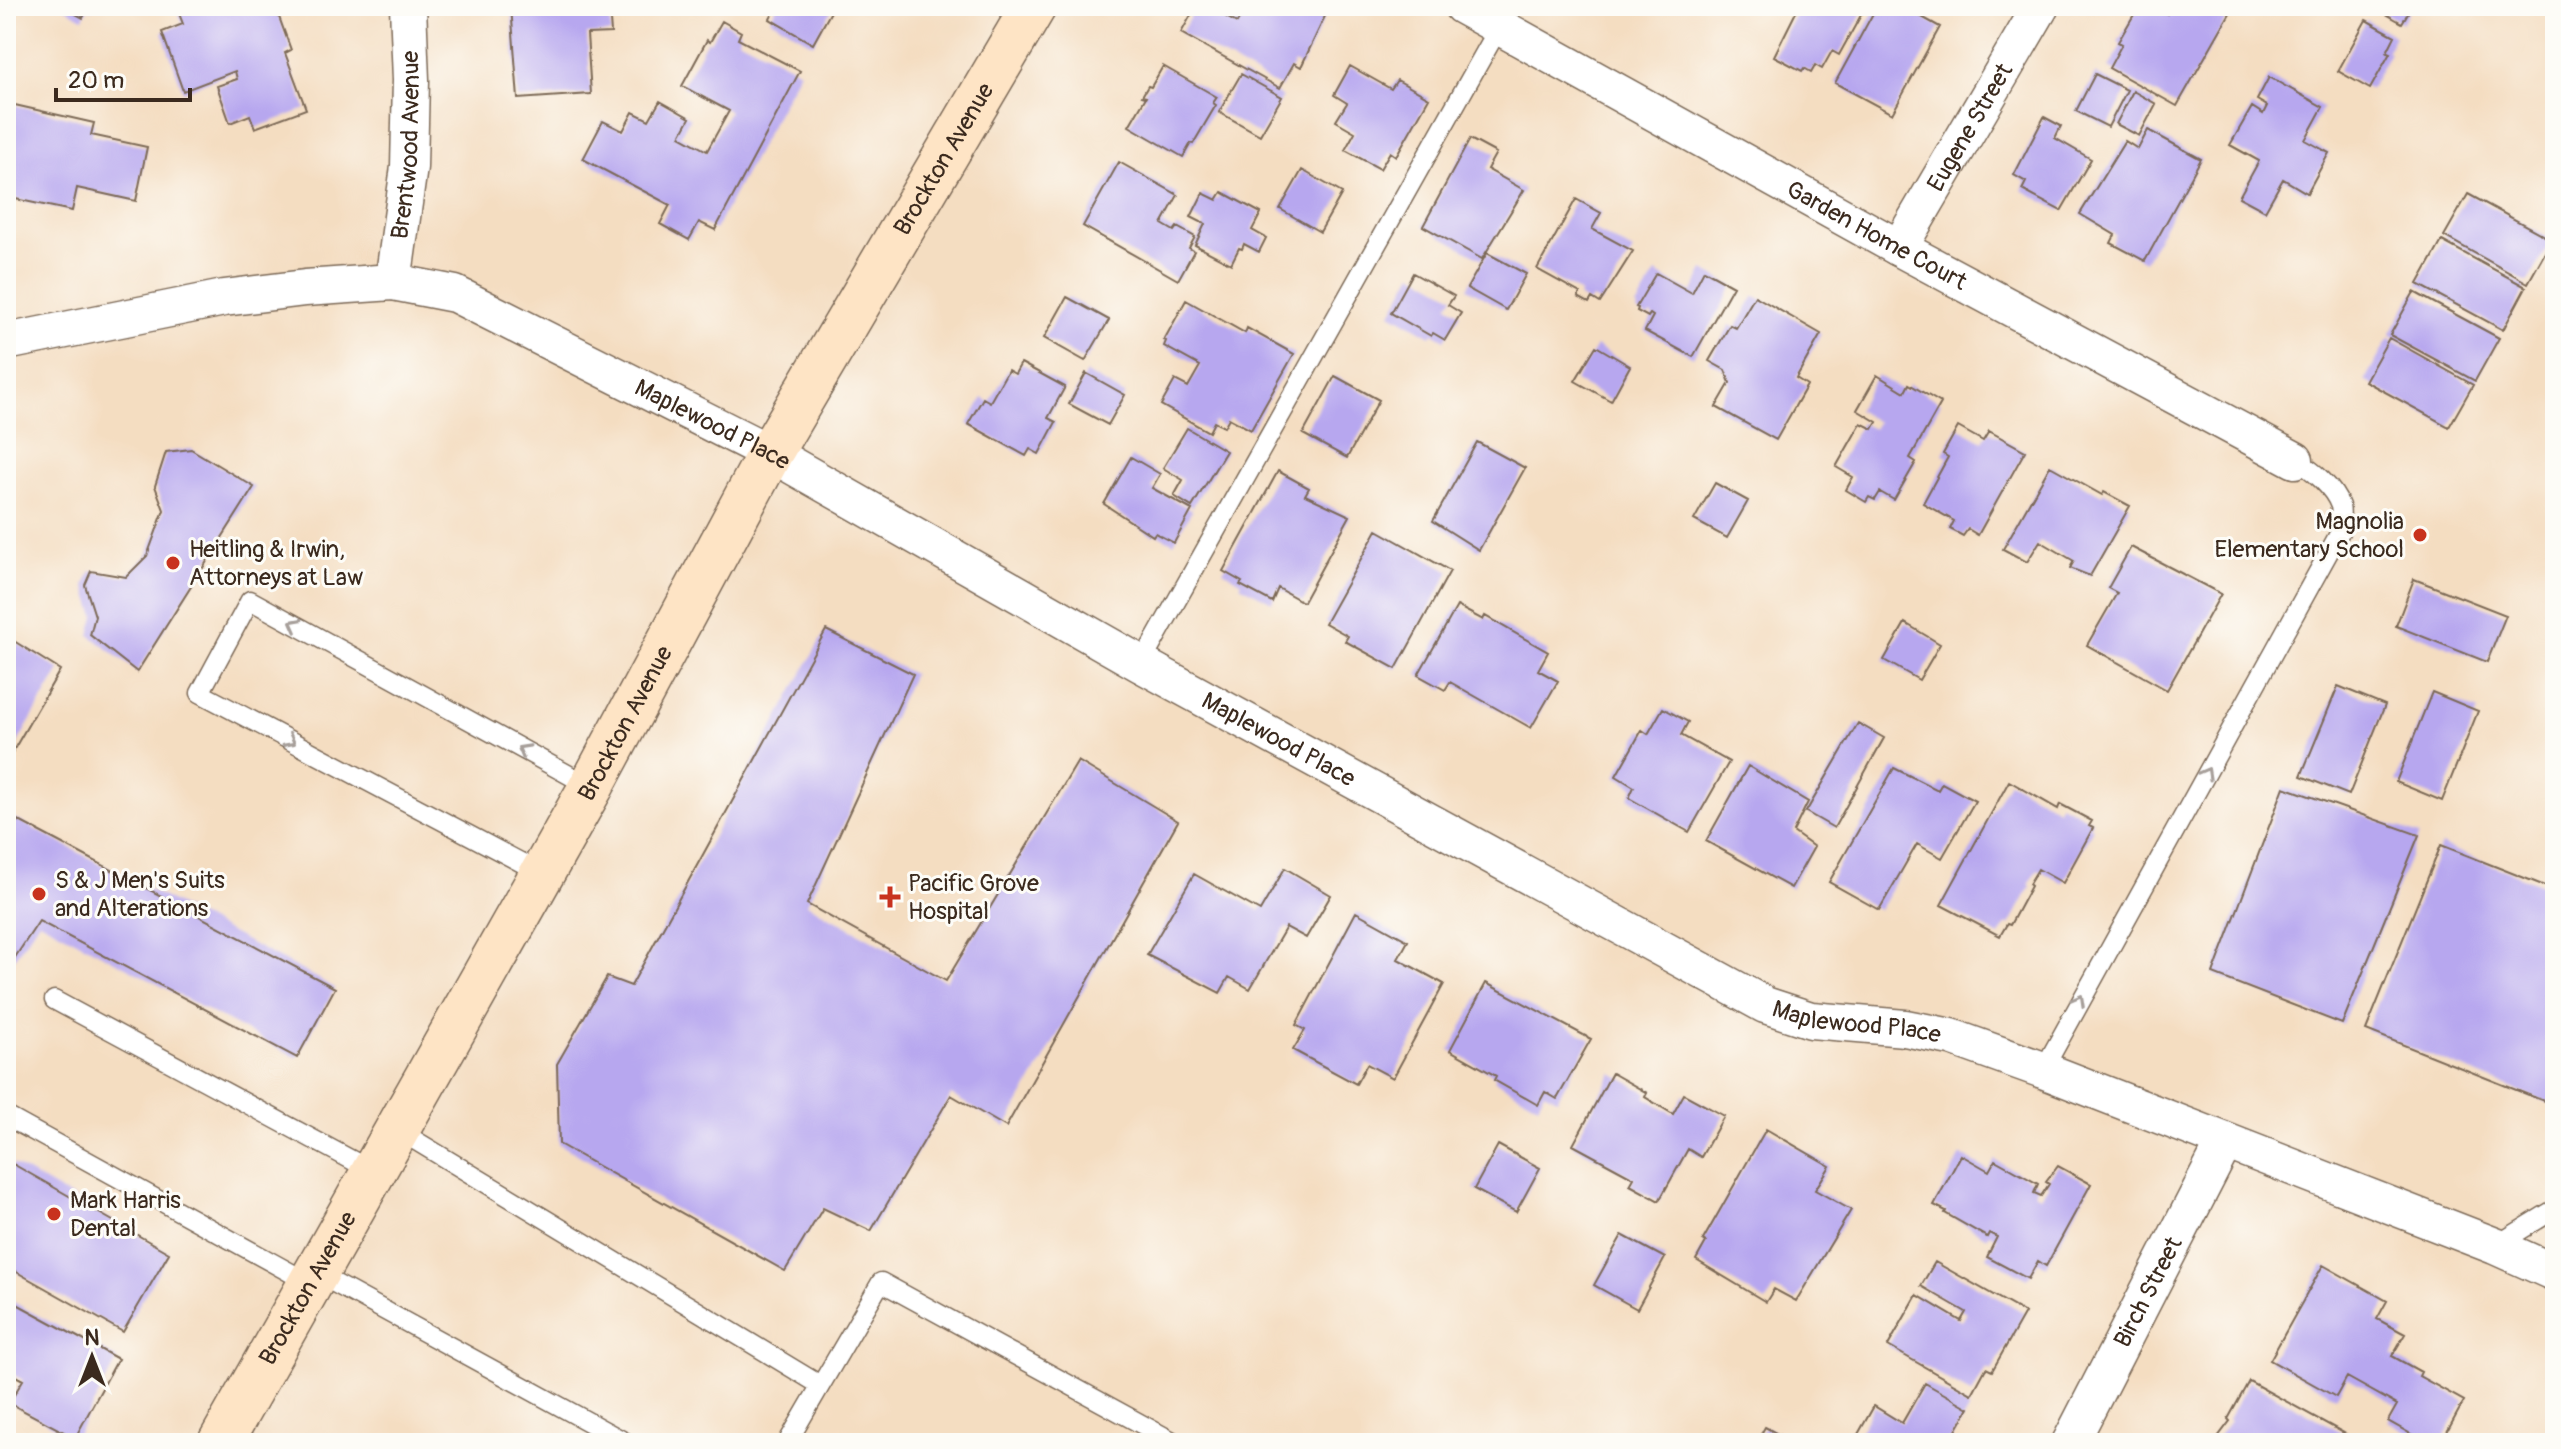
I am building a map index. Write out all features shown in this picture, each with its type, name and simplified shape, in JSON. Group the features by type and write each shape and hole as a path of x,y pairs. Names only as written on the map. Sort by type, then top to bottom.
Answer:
{"main road":[{"name":"Brockton Avenue","path":"220,1443 543,874 770,453 1034,6"}],"street":[{"name":"Brentwood Avenue","path":"393,282 409,167 411,80 408,6"},
{"name":"Garden Home Court","path":"1462,6 1505,16 1899,248 2295,460"},
{"name":"Eugene Street","path":"1899,248 2041,6"},
{"name":"Maplewood Place","path":"6,342 224,298 305,288 393,282 455,294 770,453 1141,664 1765,1005 1811,1020 1905,1028 1951,1037 2495,1246 2555,1273"},
{"name":"Birch Street","path":"2070,1443 2225,1142"}],"lane":[{"path":"1141,664 1505,16"},
{"path":"2043,1070 2340,532 2341,508 2334,495 2295,460"},
{"path":"543,874 200,693 250,600 591,787"},
{"path":"54,1000 374,1172"},
{"path":"6,1116 627,1443"},
{"path":"398,1130 820,1385"},
{"path":"2495,1246 2555,1209"},
{"path":"787,1443 881,1282 1176,1443"}],"building":[{"path":"61,6 94,6 92,10 88,8 83,18"},
{"path":"176,6 275,6 291,50 285,53 306,109 255,128 250,115 230,123 217,86 237,79 235,71 183,91 162,32 183,24"},
{"path":"511,6 609,6 611,33 587,34 591,94 518,99"},
{"path":"777,6 834,6 813,44 770,19"},
{"path":"1196,6 1207,6 1237,23 1246,6 1317,6 1327,12 1301,67 1294,63 1280,88 1181,33"},
{"path":"1799,6 1866,6 1839,55 1832,51 1822,69 1815,65 1811,72 1804,68 1802,71 1774,56"},
{"path":"1877,6 1902,6 1940,27 1892,114 1835,83"},
{"path":"2139,6 2153,6 2167,14 2172,6 2234,6 2177,106 2109,68 2122,44 2118,42"},
{"path":"2372,6 2412,6 2402,23"},
{"path":"2366,20 2395,36 2387,52 2390,53 2370,89 2338,71"},
{"path":"722,21 741,32 738,39 800,71 715,230 699,222 689,240 660,224 670,205 583,159 603,121 623,131 633,112 649,120 660,101 690,118 680,136 707,151 729,111 682,86 707,40 710,42"},
{"path":"1163,66 1217,97 1213,103 1216,105 1183,157 1129,126 1146,97 1142,96"},
{"path":"1350,66 1391,89 1397,80 1429,98 1396,156 1390,152 1380,169 1345,150 1355,132 1336,121 1347,103 1334,95"},
{"path":"1241,74 1282,97 1260,135 1219,112"},
{"path":"2095,74 2127,90 2108,127 2076,111"},
{"path":"2269,77 2323,107 2305,140 2329,153 2307,193 2283,179 2265,211 2239,197 2259,161 2230,145 2252,107 2263,114 2267,106 2257,100"},
{"path":"2133,91 2156,104 2139,136 2116,124"},
{"path":"6,103 94,123 91,135 147,147 136,201 77,188 72,211 6,197"},
{"path":"2044,117 2061,126 2055,138 2091,159 2061,211 2022,190 2026,182 2014,175"},
{"path":"2148,130 2201,159 2145,261 2111,243 2115,235 2080,214 2125,141 2138,149"},
{"path":"1470,139 1496,153 1487,169 1524,190 1482,259 1423,226"},
{"path":"1119,162 1178,195 1162,224 1174,231 1177,227 1195,237 1189,248 1194,251 1178,280 1083,226"},
{"path":"1302,170 1342,193 1320,232 1280,209"},
{"path":"1222,192 1261,213 1252,230 1266,238 1259,252 1244,244 1231,264 1195,245 1205,224 1191,217 1203,193 1217,200"},
{"path":"2468,194 2552,240 2528,283 2444,236"},
{"path":"1576,199 1601,213 1592,229 1633,251 1600,303 1592,298 1589,303 1578,297 1580,293 1537,269"},
{"path":"2442,241 2526,287 2503,330 2418,284"},
{"path":"1487,253 1526,274 1506,310 1467,288"},
{"path":"1704,270 1733,286 1693,357 1645,331 1653,316 1650,314 1648,317 1637,311 1636,307 1656,273 1692,293"},
{"path":"1413,273 1454,296 1448,305 1461,313 1445,340 1433,333 1431,336 1391,313"},
{"path":"2414,292 2499,338 2475,381 2390,335"},
{"path":"1755,296 1821,334 1796,378 1807,385 1776,440 1716,407 1730,383 1725,370 1709,361 1730,325 1736,328"},
{"path":"1067,297 1109,320 1085,361 1044,338"},
{"path":"1186,300 1245,333 1247,328 1294,354 1251,430 1229,418 1224,427 1214,422 1209,432 1161,405 1175,380 1188,387 1200,366 1164,346 1164,340"},
{"path":"2389,338 2473,385 2449,427 2365,381"},
{"path":"1596,346 1630,366 1611,401 1575,381"},
{"path":"1021,363 1065,387 1048,418 1056,422 1039,454 1030,449 1026,456 968,424 983,398 990,402 1008,370 1015,374"},
{"path":"1086,373 1125,395 1108,425 1069,404"},
{"path":"1877,375 1905,392 1909,384 1941,403 1910,458 1916,462 1894,500 1880,492 1875,500 1869,497 1866,502 1846,490 1853,477 1836,467 1861,423 1873,429 1877,422 1857,410"},
{"path":"1335,376 1379,400 1347,458 1303,434"},
{"path":"1958,427 1983,441 1989,431 2025,451 1978,535 1968,529 1963,536 1950,529 1954,521 1923,503 1948,457 1943,454"},
{"path":"1187,428 1226,451 1192,507 1174,496 1183,480 1163,468"},
{"path":"1477,442 1525,468 1479,550 1433,521"},
{"name":"Heitling & Irwin, Attorneys at Law","path":"191,449 254,487 137,672 90,635 95,616 85,585 91,571 126,577 147,556 164,510 155,486 166,452"},
{"path":"1131,457 1160,474 1152,488 1192,510 1174,543 1155,533 1153,536 1104,504"},
{"path":"2050,466 2102,495 2104,492 2130,506 2090,576 2070,568 2074,561 2040,541 2027,562 2003,549"},
{"path":"1278,471 1309,488 1305,495 1350,516 1303,602 1278,588 1272,602 1240,585 1242,582 1223,571"},
{"path":"1715,483 1748,501 1727,538 1694,520"},
{"path":"1377,530 1450,571 1396,669 1345,641 1348,636 1325,623"},
{"path":"2131,547 2221,594 2167,690 2087,645 2117,593 2108,588"},
{"name":"Magnolia Elementary School","path":"2414,579 2506,615 2487,662 2396,626"},
{"path":"1457,606 1483,620 1485,616 1548,652 1538,670 1558,681 1531,728 1450,682 1445,690 1418,675"},
{"path":"1905,623 1940,644 1919,680 1884,660"},
{"path":"826,630 913,674 807,904 946,981 1078,761 1178,821 1006,1127 951,1095 871,1231 823,1208 785,1271 559,1144 557,1064 607,977 631,986"},
{"path":"6,636 60,670 6,763"},
{"path":"2338,686 2385,705 2349,795 2301,776"},
{"path":"2432,692 2478,711 2442,801 2396,782"},
{"path":"1663,708 1688,722 1681,735 1729,762 1689,832 1629,798 1634,787 1616,776 1642,730 1648,734"},
{"path":"1858,723 1884,738 1834,828 1806,812"},
{"path":"1748,766 1808,802 1793,832 1814,847 1791,888 1706,841"},
{"path":"1894,768 1938,790 1942,783 1975,801 1942,858 1917,844 1879,910 1829,882"},
{"path":"2009,781 2058,809 2060,804 2092,821 2089,826 2093,828 2063,883 2038,869 2010,925 2007,924 2000,936 1941,905"},
{"path":"2284,787 2419,835 2342,1024 2213,974"},
{"path":"6,814 335,988 297,1058 39,921 6,971"},
{"path":"2441,845 2555,890 2554,1105 2366,1030"},
{"path":"1285,868 1331,895 1306,938 1286,927 1250,989 1229,977 1220,993 1147,955 1194,874 1260,911"},
{"path":"1356,912 1408,941 1398,959 1444,984 1393,1078 1367,1064 1356,1084 1293,1050 1305,1030 1296,1025"},
{"path":"1486,983 1591,1039 1557,1099 1545,1092 1538,1105 1450,1050"},
{"path":"1612,1073 1647,1093 1645,1097 1673,1114 1684,1094 1724,1116 1701,1157 1688,1149 1659,1201 1630,1185 1634,1178 1573,1145"},
{"path":"1766,1129 1830,1166 1815,1190 1851,1210 1796,1301 1774,1289 1766,1302 1696,1260 1706,1242 1703,1240"},
{"path":"1498,1145 1540,1168 1516,1212 1474,1189"},
{"path":"1961,1155 1989,1171 1995,1160 2038,1184 2034,1193 2041,1196 2049,1184 2046,1182 2058,1166 2091,1184 2046,1266 2038,1261 2028,1279 1987,1257 1997,1237 1989,1233 1987,1237 1934,1205"},
{"name":"Mark Harris Dental","path":"13,1164 169,1253 123,1332 6,1266 6,1176"},
{"path":"1622,1235 1665,1258 1637,1309 1594,1285"},
{"path":"1935,1262 2025,1313 1992,1371 1986,1368 1972,1394 1888,1346 1917,1295 1961,1321 1966,1312 1921,1286"},
{"path":"2323,1265 2387,1301 2377,1319 2405,1334 2392,1356 2421,1372 2419,1376 2464,1401 2441,1443 2427,1443 2388,1421 2397,1405 2347,1377 2336,1397 2270,1360"},
{"path":"6,1298 118,1359 75,1438 13,1405 6,1417 6,1398 11,1400 23,1380 6,1371"},
{"path":"2249,1381 2362,1443 2229,1443 2218,1437 2230,1421 2228,1419"},
{"path":"1925,1383 1969,1408 1949,1443 1853,1443 1874,1406 1902,1423"},
{"path":"1765,1427 1794,1443 1756,1443"}],"place":[{"name":"Magnolia Elementary School","path":"2420,535"},
{"name":"Heitling & Irwin, Attorneys at Law","path":"173,563"},
{"name":"S & J Men's Suits and Alterations","path":"39,894"},
{"name":"Pacific Grove Hospital","path":"890,897"},
{"name":"Mark Harris Dental","path":"54,1214"}]}
